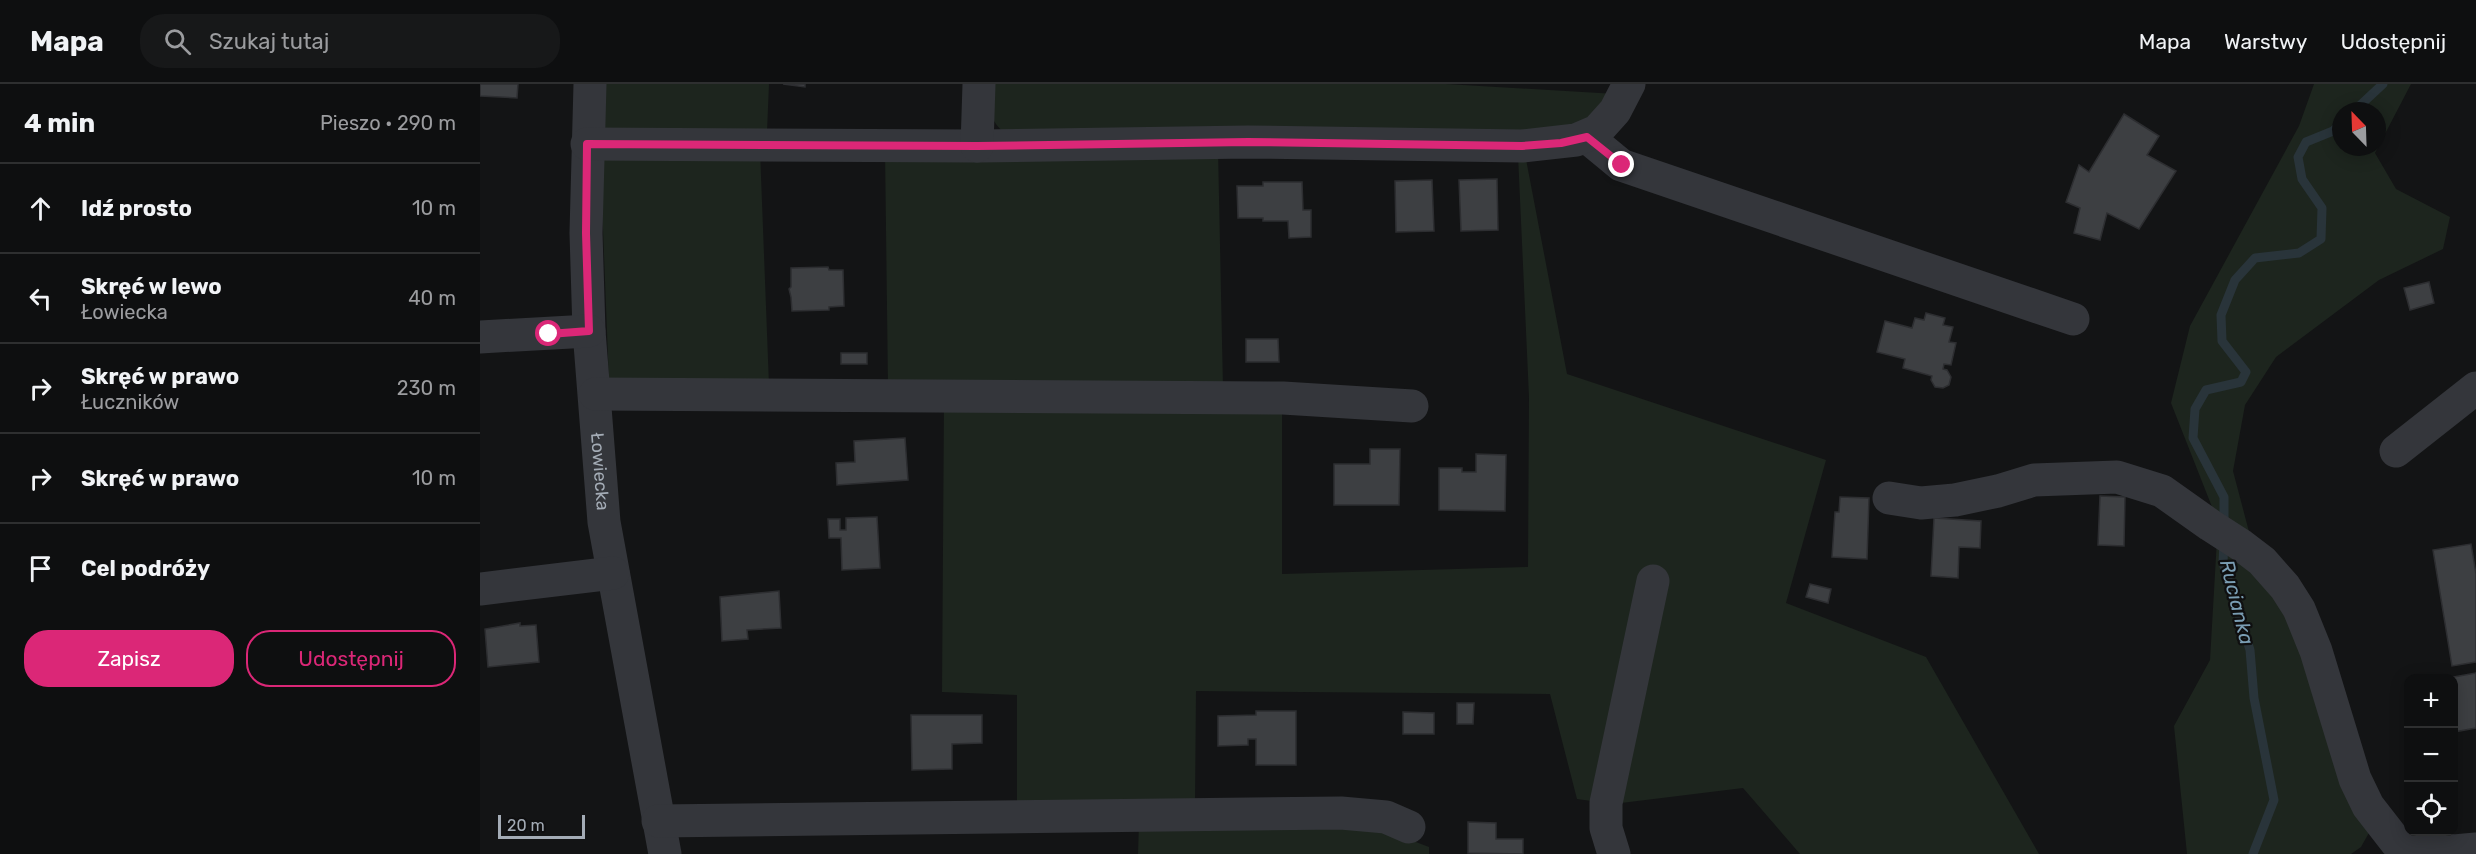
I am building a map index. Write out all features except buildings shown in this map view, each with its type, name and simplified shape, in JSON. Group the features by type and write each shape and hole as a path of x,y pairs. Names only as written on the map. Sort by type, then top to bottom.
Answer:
{"street":[{"name":"Łowiecka","path":"590,84 586,233 589,331 604,522 664,854"},
{"path":"977,146 980,84"},
{"path":"587,144 977,146 1248,142 1522,146 1561,143 1587,137 1597,131 1615,111 1629,84"},
{"path":"1587,137 1622,165 2073,319"},
{"path":"480,337 589,331"},
{"path":"2396,451 2476,388"},
{"path":"595,394 1283,398 1412,406"},
{"path":"1889,498 1921,503 1954,500 1998,491 2034,480 2117,477 2162,491 2262,561 2285,587 2299,609 2316,651 2345,752 2386,848 2454,851 2476,849"},
{"path":"480,589 613,573"},
{"path":"1614,854 1606,828 1606,803 1653,581"},
{"path":"658,821 1341,813 1386,817 1409,827"}],"shaded area":[{"path":"600,84 769,84 767,132 607,133 597,126"},
{"path":"989,84 1446,84 1616,94 1583,133 1007,135 993,118"},
{"path":"2314,84 2411,84 2386,132 2386,102 2332,102 2332,156 2377,156 2396,189 2450,217 2443,249 2379,280 2276,357 2245,405 2233,471 2252,543 2216,517 2171,403 2190,326 2299,126"},
{"path":"1218,149 1223,388 888,386 885,150"},
{"path":"760,150 769,385 609,383 600,152"},
{"path":"1525,154 1567,374 1826,460 1786,603 1926,657 2039,854 1800,854 1743,788 1613,804 1577,799 1550,694 1196,691 1195,804 1017,807 1017,695 942,692 944,401 1282,405 1282,574 1528,567 1529,397 1518,155"},
{"path":"2217,539 2280,591 2370,831 2361,847 2351,854 2187,854 2174,726 2210,660"},
{"path":"1139,822 1374,826 1429,847 1429,854 1138,854"}],"waterway":[{"name":"Rucianka","path":"2364,102 2383,84"},
{"name":"Rucianka","path":"2224,525 2224,497 2193,438 2195,409 2206,390 2241,382 2246,372 2222,341 2221,315 2235,280 2255,258 2299,253 2321,239 2322,208 2302,179 2298,157 2306,142 2332,131"},
{"name":"Rucianka","path":"2224,542 2223,563 2250,650 2254,698 2274,800 2253,854"}],"route":[{"path":"549,334 589,331 586,233 587,144 977,146 1248,142 1522,146 1561,143 1587,137 1622,165"}]}
